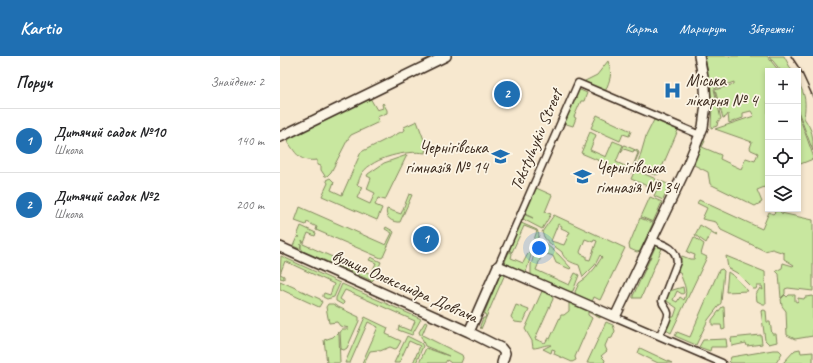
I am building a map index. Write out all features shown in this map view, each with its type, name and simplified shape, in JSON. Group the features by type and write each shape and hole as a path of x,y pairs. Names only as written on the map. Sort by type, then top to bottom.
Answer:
{"street":[{"path":"280,137 446,56"},
{"path":"615,317 652,240 703,127 706,104 705,87 699,56"},
{"name":"Tekstylnykiv Street","path":"469,332 578,83 700,135"},
{"path":"652,240 673,250 677,262 662,301 668,312 668,316 660,335"},
{"name":"вулиця Олександра Довгача","path":"280,247 469,332 501,348 505,353 502,363"},
{"path":"498,266 722,363"}],"green space":[{"path":"705,56 767,56 777,68 765,68 765,187 757,190 762,202 755,206 710,184 708,172 694,165 703,140 705,141 702,147 721,155 720,159 741,169 746,158 755,161 758,153 751,150 750,148 752,142 715,129 754,116 751,111 743,113 743,118 729,123 728,114 723,118 715,90 734,84 734,82 714,89 721,119 718,121 717,126 711,128 712,104"},
{"path":"769,56 784,56 790,68 779,68"},
{"path":"608,61 610,77 605,92 583,82 597,75"},
{"path":"801,87 805,103 804,118 812,134 813,151 801,119"},
{"path":"578,89 587,93 584,101 581,101 574,117 576,118 573,126 563,123"},
{"path":"370,98 377,110 383,108 383,103 387,113 377,117 379,122 351,135 331,172 327,176 325,176 321,170 321,166 317,165 317,160 303,159 294,151 288,142 290,136"},
{"path":"597,115 631,131 629,136 623,134 620,141 591,128"},
{"path":"655,118 679,128 659,174 655,175 637,167 646,136"},
{"path":"417,121 426,145 425,153 418,152 400,154 382,159 367,167 362,173 357,185 362,187 357,198 370,204 375,193 367,189 371,178 367,176 368,174 384,163 407,155 385,200 378,198 375,205 382,208 377,220 322,196 328,183 326,180 330,178 334,182 331,190 342,195 361,152 405,130 404,127"},
{"path":"801,121 813,155 813,159 801,164"},
{"path":"590,132 596,135 590,150 606,157 613,141 623,145 616,162 632,169 638,153 634,150 633,152 624,149 621,153 624,145 638,151 639,153 630,174 581,153"},
{"path":"635,170 656,179 652,188 631,179"},
{"path":"658,180 670,185 663,200 654,196 659,184 656,183"},
{"path":"534,187 552,195 545,212 551,214 542,229 521,218 523,214 533,218 523,213"},
{"path":"409,194 412,195 400,222 394,222 389,219 386,212 387,209 401,214"},
{"path":"650,197 662,202 653,222 641,217"},
{"path":"699,200 762,229 769,212 773,214 775,212 781,212 813,220 813,291 788,288 785,289 785,294 781,298 779,274 776,271 782,268 783,263 794,265 784,259 784,253 772,249 765,251 721,230 716,222 702,219 707,208 697,203"},
{"path":"300,207 386,245 392,233 385,229 386,227 394,232 383,257 381,258 316,230 317,227 307,222 306,225 295,221"},
{"path":"554,215 625,248 600,300 594,297 592,302 576,295 575,292 579,283 595,268 602,257 600,255 595,265 583,277 579,265 566,259 562,252 545,239 542,232","holes":["558,224 562,226 561,228 570,232 564,245 551,241","585,239 593,242 594,240 597,241 590,260 586,259 586,256 580,252"]},
{"path":"640,218 653,223 640,251 637,252 630,249 629,245"},
{"path":"519,222 537,230 539,235 533,249 531,248 537,231 524,226 512,252 509,251"},
{"path":"700,225 717,236 711,233 706,243 695,235"},
{"path":"301,226 316,233 315,236 308,233 304,243 302,240 303,244 371,274 376,263 369,260 371,257 381,262 373,280 372,281 303,251 301,244 300,249 293,246 297,237 300,237 297,236"},
{"path":"694,237 704,244 701,254 707,257 671,333 666,330 669,317 674,317 677,308 667,301 666,292 683,287 684,293 682,294 677,291 673,300 677,302 680,297 684,300 686,292 680,272 677,271 682,256 694,259 695,255 687,252"},
{"path":"541,240 559,255 571,268 570,269 556,263 553,256 547,254 541,257 536,270 569,285 575,273 579,275 573,291 570,292 531,275 531,265 534,254 540,255 543,247 539,245"},
{"path":"657,243 663,246 641,298 633,298 633,296"},
{"path":"530,250 532,252 526,272 506,264 505,261 509,252 512,254 511,258 523,263"},
{"path":"281,256 340,283 334,297 327,299 323,297 323,295 324,293 330,295 334,284 285,261 280,273"},
{"path":"726,256 765,272 766,304 757,301 756,294 760,288 763,290 762,286 757,286 756,289 753,289 737,273 728,268"},
{"path":"722,269 724,271 721,303 708,320 696,345 675,336 677,332 690,337 719,270"},
{"path":"728,272 735,277 748,291 726,292"},
{"path":"280,274 284,276 284,279 280,278"},
{"path":"505,274 481,329 480,326 486,315 484,314 499,277"},
{"path":"280,281 320,299 322,302 319,307 280,289"},
{"path":"342,284 421,319 412,335 398,330 399,326 411,331 415,321 345,290 340,299 344,302 343,305 336,301"},
{"path":"543,289 601,314 600,318 588,312 588,315 592,318 575,357 576,360 572,362 554,354 555,350 552,349 551,353 543,349 551,345 533,348 532,341 525,329","holes":["552,294 569,303 569,311 564,315 561,315 550,339 548,338 545,343 535,339 553,299"]},
{"path":"785,295 787,297 789,295 795,295 795,301 797,302 798,298 804,299 805,297 813,296 813,336 795,339 787,335 786,311 782,306 781,299"},
{"path":"328,304 333,304 359,317 359,321 347,348 344,350 341,349 340,333 342,329 349,328 340,326 337,322 329,323 326,307"},
{"path":"516,305 529,310 523,323 515,322 511,317"},
{"path":"722,307 724,307 725,329 722,330 721,325 712,325 712,320"},
{"path":"761,311 766,311 767,322 770,322 772,334 776,334 777,342 769,344 765,340"},
{"path":"365,317 388,328 386,334 401,341 395,349 390,347 380,351 370,351 364,363 362,363 378,327 368,322 350,363 345,363"},
{"path":"425,322 427,323 422,335 462,355 463,358 461,363 451,363 447,360 445,363 419,363 426,348 449,356 425,346 419,332"},
{"path":"606,322 613,325 615,331 612,338 608,339 605,346 607,351 601,356 605,360 604,363 587,363"},
{"path":"338,332 340,363 327,363 324,340 333,337"},
{"path":"761,335 762,344 747,346 746,343 732,346 731,338"},
{"path":"407,336 421,343 423,346 416,363 413,363 420,346 409,341 399,363 394,363"},
{"path":"726,339 727,347 711,347 710,351 699,347 703,340"},
{"path":"640,348 672,363 658,363 638,353"},
{"path":"800,349 801,353 813,352 813,363 783,363 795,350"},
{"path":"779,350 782,353 776,363 729,363 731,357"}],"railway":[{"path":"791,56 801,71 813,97"}],"place":[{"name":"Міська лікарня № 4","path":"673,90"},
{"name":"Дитячий садок №2","path":"507,94"},
{"name":"Чернігівська гімназія № 14","path":"501,157"},
{"name":"Чернігівська гімназія № 34","path":"583,177"},
{"name":"Дитячий садок №10","path":"426,239"}]}
